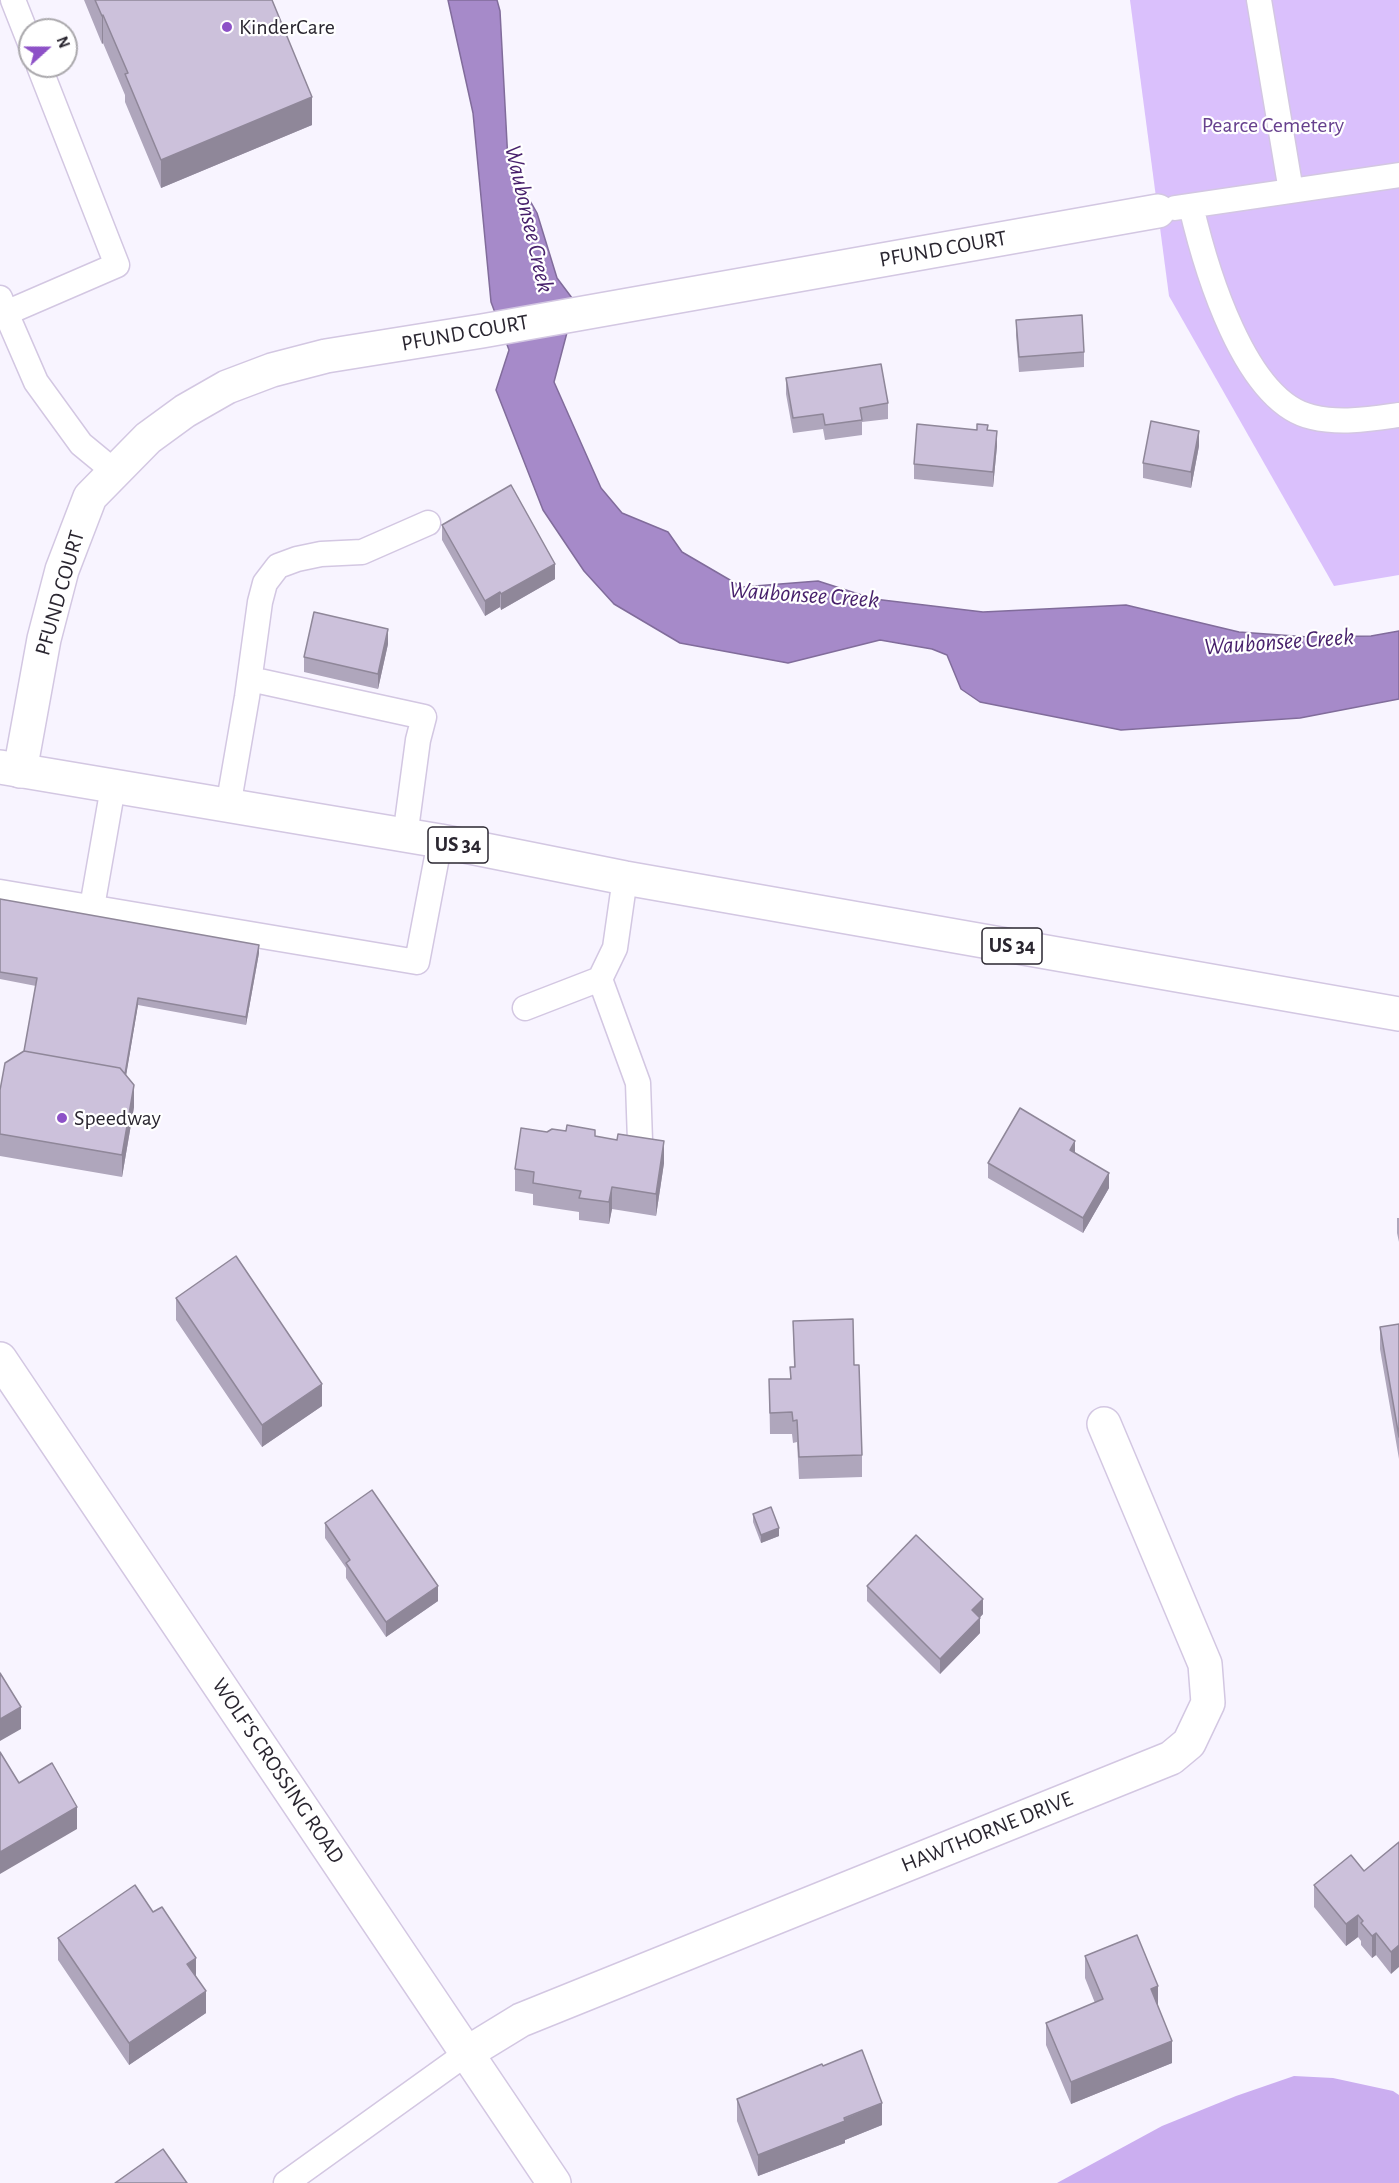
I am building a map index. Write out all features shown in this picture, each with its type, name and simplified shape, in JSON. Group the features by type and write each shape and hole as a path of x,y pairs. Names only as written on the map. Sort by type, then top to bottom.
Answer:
{"street":[{"name":"PFUND COURT","path":"10,769 62,570 90,497 148,438 185,411 227,387 272,370 326,356 482,331 1158,211"},
{"name":"US 34","path":"10,769 405,837 440,841 624,878 1399,1014"},
{"name":"WOLF'S CROSSING ROAD","path":"0,1359 554,2183"},
{"name":"HAWTHORNE DRIVE","path":"467,2054 520,2020 1171,1758 1189,1743 1208,1703 1205,1664 1104,1424"}],"lane":[{"path":"13,0 20,18"},
{"path":"1259,0 1291,191"},
{"path":"44,78 117,265 2,309 36,382 81,444 115,472"},
{"path":"1158,211 1399,176"},
{"path":"1191,206 1199,242 1226,316 1243,352 1265,386 1283,404 1310,417 1340,421 1373,419 1399,414"},
{"path":"228,807 250,679 260,602 265,583 278,566 297,559 321,554 362,552 428,523"},
{"path":"250,679 424,717 418,740 405,837"},
{"path":"92,907 113,787"},
{"path":"0,892 417,962 440,841"},
{"path":"525,1008 600,979 615,948 624,878"},
{"path":"600,979 638,1083 640,1141"},
{"path":"286,2183 467,2054"}],"green space":[{"name":"Pearce Cemetery","path":"1130,0 1399,0 1399,575 1334,586 1169,296"}],"shaded area":[{"path":"1294,2076 1333,2078 1393,2091 1399,2095 1399,2183 1057,2183 1162,2126 1236,2096"}],"water":[{"name":"Waubonsee Creek","path":"448,0 497,0 500,11 508,162 537,213 557,278 575,302 554,382 601,488 622,513 668,532 682,552 742,587 818,581 874,599 983,612 1126,605 1239,632 1308,637 1371,636 1399,631 1399,699 1300,718 1121,730 980,702 961,689 947,655 932,649 880,640 788,663 680,643 614,604 584,571 543,510 496,390 509,350 491,302 473,113"}],"building":[{"path":"95,0 272,0 312,97 161,160 125,74 128,73"},
{"path":"1082,315 1084,352 1019,357 1016,320"},
{"path":"881,364 888,403 860,408 862,420 825,425 823,414 793,418 786,378"},
{"path":"1151,421 1199,431 1191,472 1143,463"},
{"path":"917,424 977,430 977,424 988,425 987,430 997,431 993,472 914,464"},
{"path":"511,485 555,564 485,601 442,525"},
{"path":"314,612 388,629 378,674 304,657"},
{"path":"0,899 259,945 246,1017 138,998 125,1074 120,1068 24,1051 37,978 0,972"},
{"path":"24,1051 120,1068 134,1085 122,1155 0,1134 0,1090 5,1063"},
{"path":"1020,1108 1075,1141 1070,1150 1109,1173 1083,1218 988,1163"},
{"path":"567,1125 595,1130 595,1136 617,1140 618,1134 664,1141 656,1194 612,1187 609,1202 579,1198 581,1191 533,1183 534,1172 515,1169 521,1128 547,1132 552,1129 566,1131"},
{"path":"236,1256 322,1384 262,1425 176,1298"},
{"path":"853,1319 854,1365 859,1365 862,1455 799,1457 797,1420 793,1421 792,1412 770,1413 769,1379 791,1379 790,1367 795,1367 793,1321"},
{"path":"1399,1324 1399,1437 1380,1327"},
{"path":"372,1490 438,1586 386,1622 346,1563 350,1560 325,1523"},
{"path":"771,1507 779,1528 761,1535 753,1514"},
{"path":"916,1535 983,1599 972,1610 980,1618 940,1659 867,1586"},
{"path":"0,1673 21,1707 0,1719"},
{"path":"0,1752 19,1783 52,1763 77,1807 0,1852"},
{"path":"1399,1842 1399,1945 1391,1952 1376,1933 1372,1936 1361,1923 1363,1921 1358,1915 1346,1924 1314,1885 1351,1855 1364,1871"},
{"path":"135,1885 153,1912 162,1907 196,1958 187,1964 206,1991 129,2043 58,1938"},
{"path":"1137,1935 1158,1986 1151,1989 1172,2041 1071,2082 1046,2023 1103,1999 1085,1956"},
{"path":"862,2050 882,2103 844,2118 845,2121 758,2155 737,2099"},
{"path":"163,2149 187,2183 115,2183"}],"place":[{"name":"KinderCare","path":"227,27"},
{"name":"Speedway","path":"62,1118"}]}
